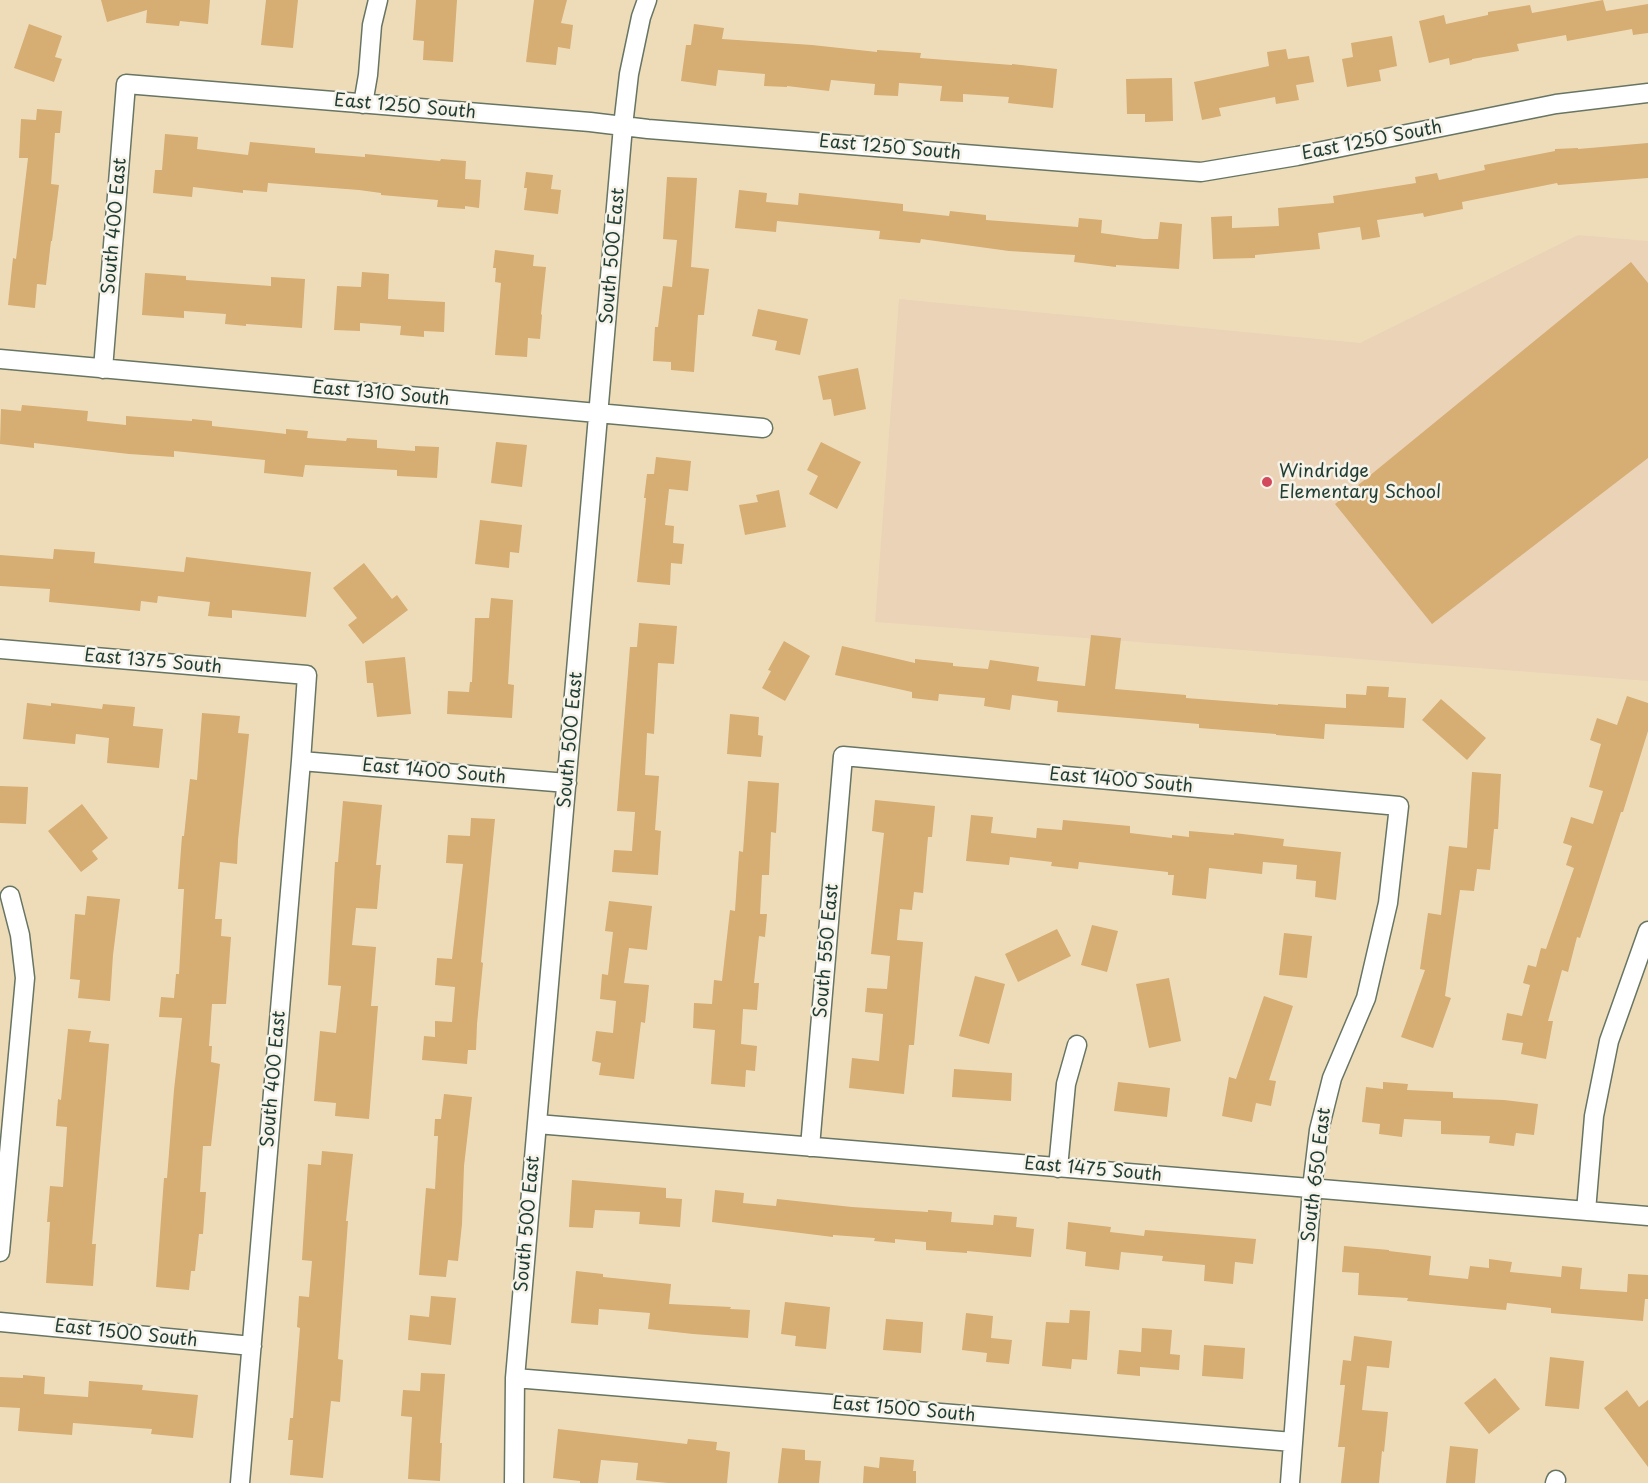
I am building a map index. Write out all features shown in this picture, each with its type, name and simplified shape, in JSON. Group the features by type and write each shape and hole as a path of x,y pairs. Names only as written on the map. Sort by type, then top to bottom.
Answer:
{"street":[{"path":"363,104 372,25 378,0"},
{"name":"South 500 East","path":"514,1483 515,1378 624,126 629,74 641,17 647,0"},
{"name":"East 1250 South","path":"126,84 648,129 1201,172 1297,156 1556,104 1648,93"},
{"name":"South 400 East","path":"103,369 126,84"},
{"name":"East 1310 South","path":"0,359 763,428"},
{"name":"East 1375 South","path":"0,649 307,675"},
{"name":"South 400 East","path":"240,1483 307,675"},
{"name":"East 1400 South","path":"843,756 1400,806"},
{"name":"South 550 East","path":"810,1147 843,756"},
{"name":"East 1400 South","path":"301,761 567,783"},
{"name":"South 650 East","path":"1290,1483 1312,1188 1319,1130 1332,1078 1366,998 1388,903 1400,806"},
{"path":"0,1252 25,978 20,935 10,896"},
{"path":"1586,1211 1594,1116 1610,1041 1648,931"},
{"path":"1058,1168 1066,1084 1077,1045"},
{"name":"East 1475 South","path":"537,1124 1648,1216"},
{"name":"East 1500 South","path":"0,1322 252,1346"},
{"name":"East 1500 South","path":"515,1378 1293,1442"}],"shaded area":[{"name":"Windridge Elementary School","path":"1578,235 1648,241 1648,681 875,622 899,299 1360,343"}],"building":[{"path":"101,0 210,0 208,24 180,21 179,26 146,23 147,10 107,22"},
{"path":"266,0 298,0 293,48 261,45"},
{"path":"416,0 457,0 453,62 423,60 424,41 413,40"},
{"path":"534,0 567,0 561,23 573,25 570,49 558,47 556,65 526,62"},
{"path":"1603,0 1606,11 1648,4 1648,33 1633,35 1632,29 1567,41 1566,35 1517,44 1519,51 1450,65 1449,58 1429,63 1419,21 1444,15 1446,24 1488,15 1488,12 1530,5 1532,13"},
{"path":"29,24 62,36 55,57 62,59 54,82 14,68"},
{"path":"694,24 724,28 722,39 877,52 877,50 921,53 920,58 1057,69 1053,108 1008,103 1009,97 963,94 963,102 940,101 942,86 899,83 898,96 874,95 875,84 831,80 829,91 764,86 765,74 718,70 716,86 681,81 686,45 691,45"},
{"path":"1392,36 1397,66 1379,70 1381,81 1347,87 1342,59 1353,57 1351,43"},
{"path":"1286,49 1288,59 1309,56 1314,82 1296,85 1299,100 1276,104 1275,97 1219,108 1221,116 1202,120 1194,82 1269,66 1267,52"},
{"path":"1172,78 1173,121 1145,122 1145,114 1127,114 1126,79"},
{"path":"37,109 62,111 60,133 55,133 51,184 59,185 46,285 37,284 35,308 8,305 28,158 19,158 21,119 36,120"},
{"path":"165,134 198,137 197,149 248,155 250,142 315,148 315,153 466,161 465,179 481,180 479,208 437,207 438,200 381,195 381,193 359,190 268,183 267,192 243,190 243,193 193,187 192,197 153,193 155,170 162,170"},
{"path":"1648,143 1648,178 1558,185 1557,183 1462,202 1463,209 1424,217 1423,213 1377,220 1380,237 1362,240 1360,227 1318,233 1320,249 1255,255 1255,258 1213,259 1211,217 1232,216 1232,228 1279,226 1278,208 1334,203 1333,196 1416,183 1415,177 1437,173 1439,180 1485,170 1484,165 1555,151 1555,149"},
{"path":"526,172 553,175 551,189 561,190 558,214 524,210 527,188 524,188"},
{"path":"667,177 697,178 691,267 709,269 704,315 698,315 694,372 671,370 671,362 653,361 655,327 658,327 663,286 672,287 677,240 663,239"},
{"path":"739,190 767,193 766,202 798,205 799,193 903,204 903,211 949,216 950,211 986,215 986,220 1078,227 1079,218 1102,220 1101,233 1144,239 1158,239 1160,222 1182,224 1179,269 1116,265 1116,267 1074,262 1075,255 1009,251 921,239 920,243 879,239 880,231 777,221 776,232 735,228"},
{"path":"495,250 534,255 533,266 546,267 540,339 528,338 527,357 495,355 501,283 495,282 496,268 493,268"},
{"path":"1631,262 1648,283 1648,458 1432,624 1335,504"},
{"path":"362,272 389,274 388,299 445,302 444,332 424,331 424,337 400,335 401,326 360,323 360,331 334,330 337,286 361,287"},
{"path":"145,273 186,276 186,280 271,286 271,277 305,279 302,328 225,324 226,314 184,311 184,318 142,315"},
{"path":"758,309 808,319 800,355 775,350 777,341 752,336"},
{"path":"858,368 866,409 834,416 831,399 823,400 818,376"},
{"path":"22,405 88,411 87,421 126,425 126,416 192,421 192,419 212,421 212,426 286,434 286,429 308,431 307,438 346,441 347,438 377,440 377,448 415,451 415,446 439,447 437,478 397,476 397,470 305,465 303,477 264,473 265,460 174,451 174,457 34,443 34,448 0,444 1,409 21,411"},
{"path":"496,442 527,445 522,487 491,483"},
{"path":"821,442 861,462 837,509 809,494 818,476 807,470"},
{"path":"656,457 691,461 688,491 669,489 665,525 674,526 673,543 684,544 682,564 671,563 670,585 637,582 647,474 654,474"},
{"path":"779,490 786,527 745,535 739,505 758,502 756,495"},
{"path":"480,520 522,525 519,553 510,552 509,568 475,564"},
{"path":"54,549 95,552 94,563 184,572 186,557 311,572 306,617 232,610 232,618 208,616 210,602 158,596 157,603 141,601 140,611 49,602 50,589 0,586 0,555 53,559"},
{"path":"364,563 392,599 397,595 408,610 363,644 348,625 357,618 333,588"},
{"path":"491,598 513,600 508,684 514,685 512,718 447,714 448,691 469,692 470,682 472,682 475,618 489,618"},
{"path":"639,623 677,626 674,664 658,663 654,734 647,733 645,775 659,776 655,830 661,831 658,875 612,872 614,850 632,851 635,812 617,811 630,647 637,647"},
{"path":"1091,635 1121,638 1115,689 1186,695 1186,698 1346,708 1346,694 1366,695 1367,686 1389,687 1388,697 1406,698 1404,728 1325,724 1324,739 1199,728 1199,724 1057,712 1058,701 1012,695 1010,710 984,706 985,698 939,694 938,701 912,698 912,692 835,675 842,646 915,663 915,659 988,669 990,660 1039,667 1037,681 1085,686"},
{"path":"784,641 810,656 785,701 762,688 771,671 768,670"},
{"path":"405,657 411,714 377,717 373,683 367,683 365,661"},
{"path":"1627,696 1648,703 1648,731 1580,938 1577,937 1568,972 1562,970 1548,1021 1553,1021 1546,1059 1521,1054 1523,1043 1502,1040 1507,1013 1522,1016 1530,985 1523,983 1528,965 1536,967 1541,948 1546,949 1574,868 1566,865 1572,846 1563,843 1571,817 1593,824 1603,791 1589,787 1601,744 1590,740 1597,718 1617,725"},
{"path":"1441,699 1486,738 1467,760 1422,720"},
{"path":"27,703 51,706 51,703 102,709 103,704 135,707 133,726 163,729 159,768 107,763 109,738 76,734 75,744 23,739"},
{"path":"202,713 240,716 238,733 249,734 237,864 220,862 215,919 222,919 221,936 231,937 226,1004 212,1004 209,1046 212,1046 211,1062 220,1064 211,1146 203,1146 200,1192 206,1192 203,1234 199,1234 195,1271 191,1271 189,1290 156,1287 164,1178 167,1178 182,1018 159,1017 161,997 174,998 176,974 179,974 184,889 178,889 182,836 184,836 190,779 197,780"},
{"path":"730,714 759,717 758,735 763,736 761,757 727,754"},
{"path":"1472,772 1501,774 1498,829 1494,829 1490,870 1477,869 1474,891 1460,890 1445,996 1451,998 1433,1048 1401,1037 1425,970 1420,969 1428,913 1441,915 1449,846 1467,848"},
{"path":"748,781 779,783 776,833 771,832 769,875 762,875 760,914 767,914 765,937 759,936 754,983 759,983 757,1010 743,1009 741,1044 757,1046 755,1071 746,1070 745,1087 711,1084 715,1030 693,1028 694,1003 712,1004 714,980 722,981 730,910 735,911 739,851 743,852"},
{"path":"0,786 28,787 26,824 0,823"},
{"path":"875,800 935,806 932,837 928,837 923,893 914,892 912,910 900,909 897,940 923,942 914,1045 909,1045 904,1094 849,1088 852,1058 879,1061 883,1014 865,1012 867,988 887,989 890,956 871,954 884,833 872,831"},
{"path":"343,801 382,805 376,865 381,865 377,909 356,908 352,945 376,947 371,1006 378,1006 369,1119 335,1116 336,1103 314,1101 320,1031 336,1033 341,986 328,985 335,862 338,862"},
{"path":"82,804 108,838 92,851 98,859 81,872 48,831"},
{"path":"971,815 993,817 991,833 1036,838 1037,828 1062,830 1063,820 1130,826 1130,833 1172,838 1172,835 1189,837 1189,831 1234,835 1234,833 1284,839 1283,846 1341,852 1336,900 1315,897 1316,881 1296,879 1297,865 1263,862 1262,874 1209,868 1206,899 1172,895 1174,875 1168,875 1168,872 1079,862 1078,869 1051,866 1052,862 1010,857 1009,865 966,861"},
{"path":"471,818 495,819 481,962 483,963 476,1050 468,1050 467,1064 422,1060 424,1036 435,1037 435,1021 452,1022 455,987 435,985 437,958 452,959 463,864 446,863 448,835 470,836"},
{"path":"87,896 120,899 110,1001 78,998 80,980 70,979 75,914 85,915"},
{"path":"609,901 652,906 647,950 629,948 624,983 649,985 645,1023 641,1022 634,1079 599,1075 601,1063 592,1061 596,1031 613,1033 616,1001 600,999 602,974 608,975 613,932 605,931"},
{"path":"1092,925 1118,931 1107,972 1081,965"},
{"path":"1057,929 1071,956 1018,982 1005,954"},
{"path":"1284,933 1312,936 1307,978 1279,975"},
{"path":"975,976 1005,984 989,1044 959,1036"},
{"path":"1169,978 1181,1041 1149,1048 1136,984"},
{"path":"1264,996 1293,1006 1269,1080 1276,1081 1271,1106 1256,1103 1252,1122 1222,1116 1229,1077 1236,1079"},
{"path":"68,1029 91,1031 89,1042 109,1044 92,1244 96,1244 93,1286 46,1283 50,1186 63,1187 67,1127 56,1126"},
{"path":"954,1069 1012,1073 1011,1101 952,1097"},
{"path":"1118,1082 1170,1088 1167,1117 1114,1111"},
{"path":"1383,1082 1408,1084 1407,1090 1453,1092 1453,1098 1538,1104 1534,1135 1516,1133 1514,1146 1489,1143 1490,1136 1441,1134 1441,1121 1404,1119 1402,1137 1379,1134 1380,1124 1362,1122 1366,1087 1383,1089"},
{"path":"444,1094 472,1097 464,1166 458,1261 448,1260 446,1277 419,1275 426,1188 435,1189 438,1136 434,1136 435,1119 441,1119"},
{"path":"322,1151 353,1154 346,1221 348,1221 338,1359 343,1360 340,1402 331,1401 323,1478 290,1475 293,1440 288,1440 290,1418 293,1418 300,1328 297,1327 299,1296 309,1297 312,1261 302,1260 308,1164 321,1165"},
{"path":"572,1180 666,1188 666,1198 682,1199 680,1227 639,1224 640,1212 595,1210 593,1228 569,1227"},
{"path":"715,1190 744,1193 743,1203 776,1206 777,1199 852,1207 952,1212 951,1222 993,1225 994,1215 1017,1217 1016,1227 1034,1229 1031,1257 926,1250 926,1242 895,1239 895,1243 874,1241 875,1238 833,1235 833,1237 712,1222"},
{"path":"1068,1222 1111,1227 1110,1232 1144,1236 1145,1230 1256,1239 1253,1264 1235,1262 1233,1284 1204,1281 1205,1265 1162,1261 1163,1256 1121,1252 1119,1270 1085,1266 1086,1252 1066,1249"},
{"path":"1344,1246 1431,1256 1429,1275 1468,1279 1470,1266 1489,1268 1489,1259 1512,1262 1510,1272 1561,1277 1562,1266 1582,1268 1580,1289 1627,1292 1628,1274 1648,1275 1648,1299 1645,1299 1643,1321 1551,1313 1551,1308 1507,1303 1506,1310 1407,1301 1408,1298 1358,1295 1359,1273 1342,1272"},
{"path":"576,1271 603,1274 603,1277 671,1284 669,1304 750,1310 748,1338 648,1329 650,1313 599,1309 598,1325 571,1323"},
{"path":"431,1296 456,1298 451,1345 408,1340 410,1315 429,1317"},
{"path":"785,1302 830,1307 826,1349 795,1346 796,1336 781,1334"},
{"path":"1070,1310 1090,1311 1087,1360 1072,1359 1071,1369 1042,1366 1046,1322 1069,1323"},
{"path":"966,1313 993,1316 991,1338 1012,1340 1009,1364 986,1362 987,1353 962,1350"},
{"path":"886,1319 923,1322 921,1353 883,1350"},
{"path":"1142,1328 1172,1330 1170,1354 1180,1355 1179,1370 1140,1367 1140,1376 1117,1374 1119,1350 1141,1352"},
{"path":"1354,1336 1392,1341 1389,1368 1367,1366 1362,1410 1388,1412 1379,1483 1341,1483 1345,1447 1338,1447 1345,1385 1340,1385 1343,1360 1351,1361"},
{"path":"1204,1345 1245,1348 1243,1379 1202,1376"},
{"path":"1550,1357 1584,1361 1579,1409 1545,1406"},
{"path":"421,1373 445,1374 440,1481 408,1479 412,1417 401,1416 403,1390 420,1391"},
{"path":"23,1375 45,1377 44,1394 88,1397 89,1381 143,1385 142,1390 198,1395 193,1438 151,1434 152,1429 73,1423 72,1435 18,1431 20,1408 0,1407 0,1377 23,1378"},
{"path":"1495,1378 1520,1409 1489,1434 1464,1403"},
{"path":"1627,1390 1639,1407 1648,1400 1648,1467 1604,1408"},
{"path":"558,1429 687,1444 688,1439 717,1442 716,1450 730,1452 727,1483 668,1483 636,1480 638,1463 601,1460 598,1483 580,1483 580,1481 553,1478"},
{"path":"1450,1446 1478,1449 1475,1483 1446,1483"},
{"path":"782,1448 805,1450 805,1460 821,1461 819,1483 778,1483"},
{"path":"880,1457 914,1460 913,1471 916,1471 916,1483 863,1483 864,1466 879,1468"}],"place":[{"name":"Windridge Elementary School","path":"1267,482"}]}
